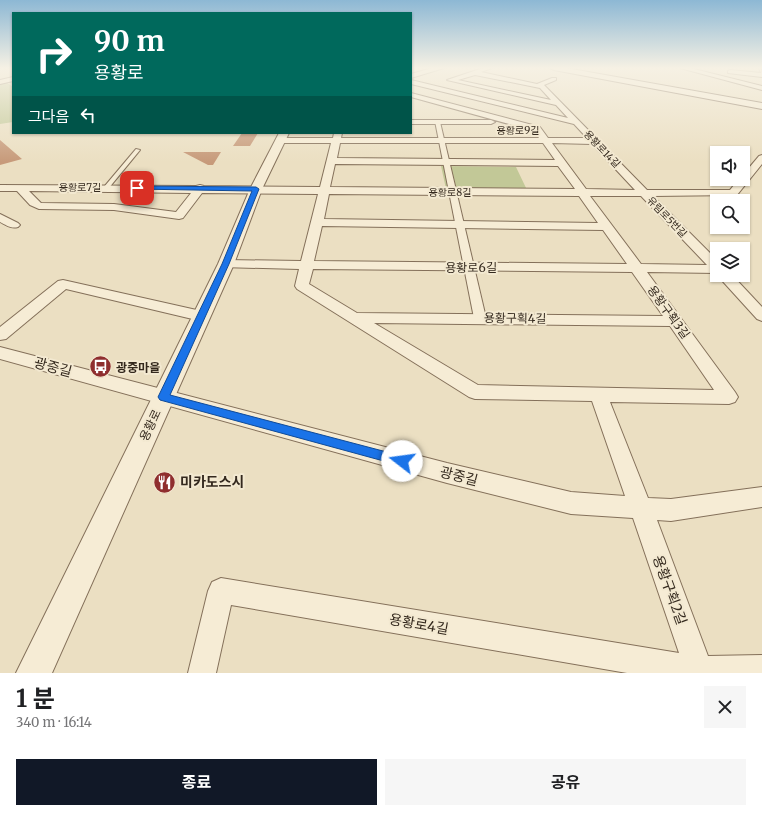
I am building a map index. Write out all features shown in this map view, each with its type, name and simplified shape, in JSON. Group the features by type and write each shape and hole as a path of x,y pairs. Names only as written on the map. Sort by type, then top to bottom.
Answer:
{"street":[{"name":"용황구획3길","path":"433,99 537,129 729,397 598,394"},
{"path":"480,99 576,122"},
{"path":"539,99 560,104"},
{"name":"용황로14길","path":"556,99 644,193"},
{"path":"731,99 762,105"},
{"path":"732,99 762,105"},
{"path":"412,114 437,122"},
{"path":"412,122 515,123"},
{"path":"437,122 480,318"},
{"name":"용황로9길","path":"282,136 441,141 595,141"},
{"name":"용황로","path":"34,673 202,316 226,264 256,189 282,136"},
{"path":"337,137 302,286 475,392 598,394 641,508"},
{"name":"유림로5번길","path":"644,193 733,193 762,158"},
{"path":"331,161 562,163"},
{"name":"용황로7길","path":"0,188 256,189"},
{"path":"20,188 34,203 39,206 114,206 179,216 200,188"},
{"name":"용황로8길","path":"256,189 324,191 644,193"},
{"name":"유림로5번길","path":"644,193 710,261"},
{"path":"0,217 14,226"},
{"path":"317,222 608,227"},
{"name":"용황로6길","path":"226,264 710,268"},
{"path":"730,282 762,316"},
{"path":"0,335 63,284 202,316"},
{"name":"용황구획4길","path":"356,318 675,321"},
{"name":"광중길","path":"0,353 447,473 563,501 671,510 762,497"},
{"name":"용황구획2길","path":"641,508 700,672"},
{"name":"용황로4길","path":"202,673 221,591 700,672"},
{"path":"700,672 762,669"}],"lane":[{"path":"106,188 138,150"}],"green space":[{"path":"0,99 12,99 12,122 0,124"},
{"path":"441,166 516,167 527,190 446,189"}],"building":[{"path":"241,134 257,134 250,146 233,146"},
{"path":"0,140 22,159 0,165"},
{"path":"183,152 221,152 213,165 208,165"}],"place":[{"name":"광중마을","path":"100,367"},
{"name":"미카도스시","path":"165,482"}],"route":[{"path":"137,188 256,189 226,264 164,397 402,461"}]}
